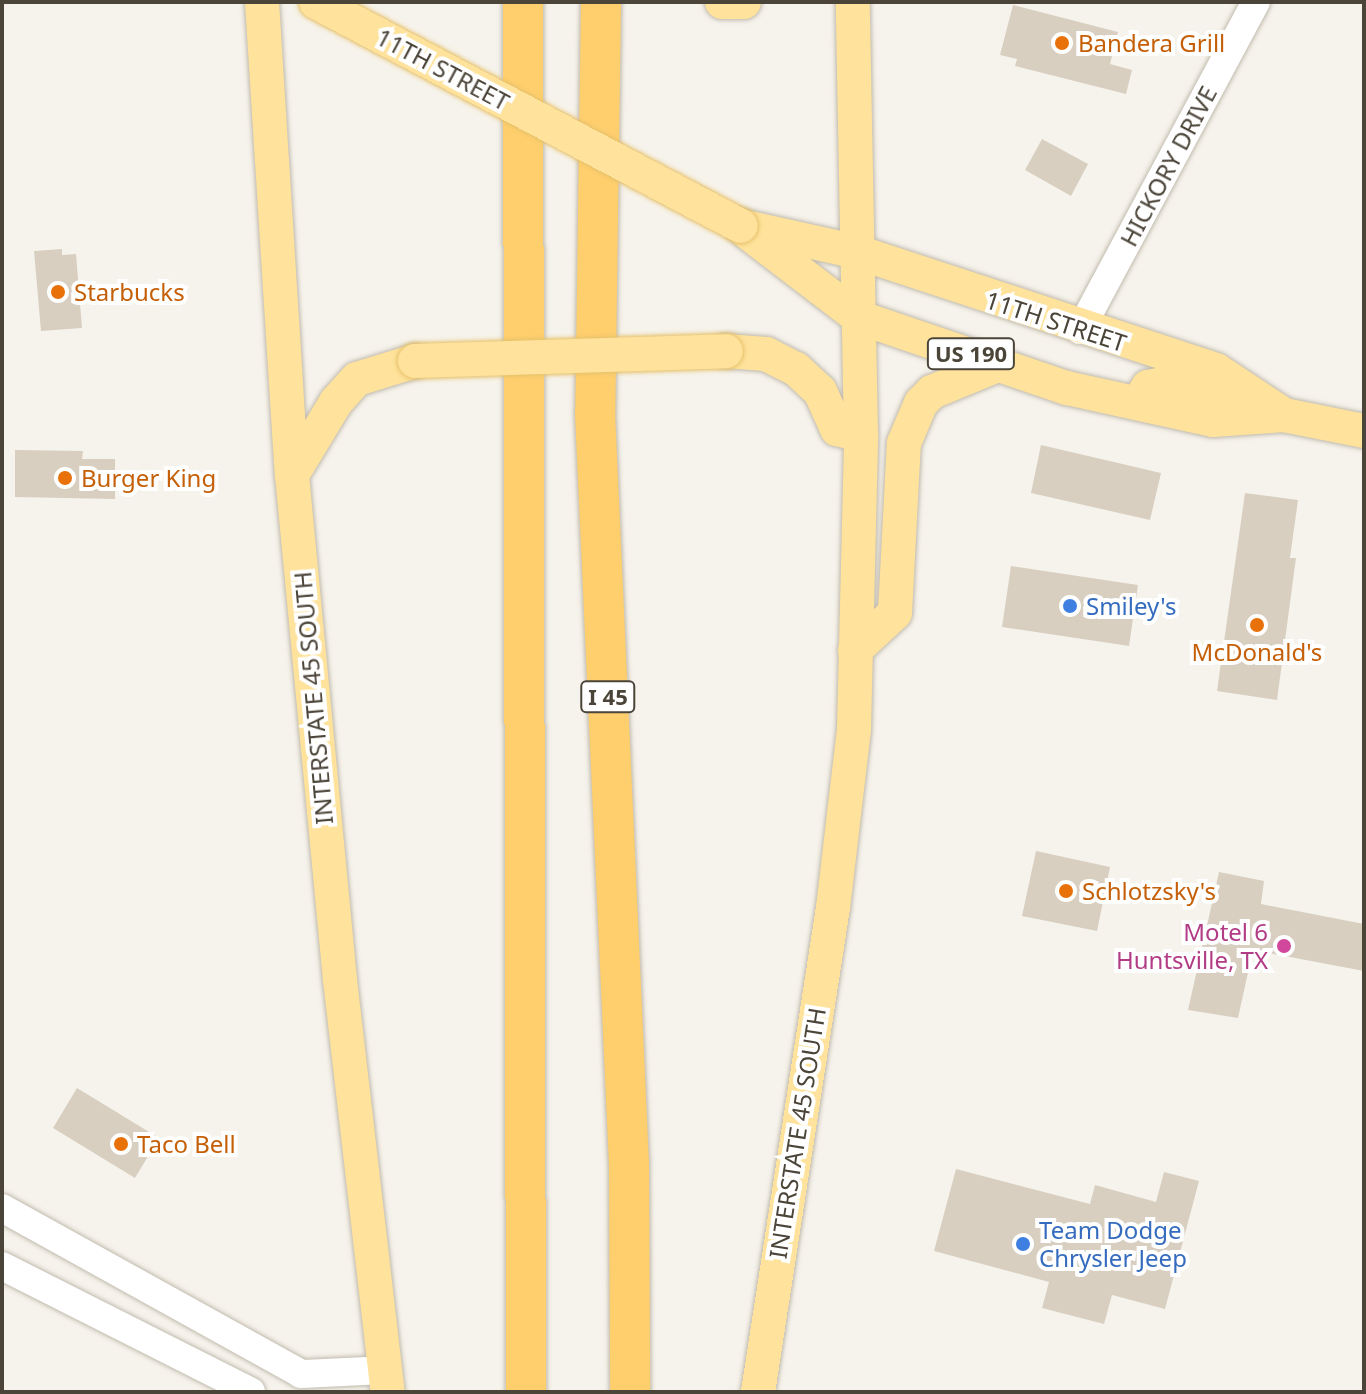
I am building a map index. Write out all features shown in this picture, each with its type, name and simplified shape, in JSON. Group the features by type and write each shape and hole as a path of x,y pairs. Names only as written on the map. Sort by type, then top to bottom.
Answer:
{"highway":[{"path":"523,2 526,1392"},
{"name":"I 45","path":"601,2 595,413 630,1250 630,1392"},
{"path":"630,1250 642,1392"}],"main road":[{"name":"INTERSTATE 45 SOUTH","path":"262,2 292,475 340,980 386,1381"},
{"name":"11TH STREET","path":"316,2 741,226 858,317 1067,388 1213,420 1284,415 1364,431"},
{"path":"724,2 744,2"},
{"name":"INTERSTATE 45 SOUTH","path":"758,1392 833,908 854,729 861,435 853,2"},
{"name":"11TH STREET","path":"741,226 857,252 1080,330 1216,370 1284,415"},
{"path":"292,475 336,402 357,379 415,361 726,351 766,354 796,369 820,391 837,429 861,435"},
{"path":"855,650 895,613 904,443 921,403 932,392 1000,364"},
{"path":"1138,403 1148,387 1158,385 1284,415"}],"street":[{"name":"HICKORY DRIVE","path":"1080,330 1256,2"},
{"path":"2,1208 301,1374 386,1381"},
{"path":"2,1266 251,1392"}],"building":[{"path":"1013,5 1118,32 1110,64 1132,70 1126,94 1015,66 1017,59 1000,55"},
{"path":"1042,139 1088,164 1071,196 1025,170"},
{"name":"Starbucks","path":"62,249 62,255 76,254 82,328 41,331 34,251"},
{"path":"1041,445 1161,473 1150,520 1031,493"},
{"name":"Burger King","path":"15,450 83,451 82,459 115,459 115,499 15,497"},
{"name":"McDonald's","path":"1245,493 1298,500 1290,558 1296,558 1277,700 1217,691"},
{"name":"Smiley's","path":"1011,566 1138,585 1129,646 1002,627"},
{"name":"Schlotzsky's","path":"1036,851 1110,867 1097,931 1022,916"},
{"name":"Motel 6 Huntsville, TX","path":"1219,872 1264,881 1261,904 1364,924 1364,971 1253,950 1238,1018 1188,1010"},
{"path":"77,1088 159,1138 135,1178 53,1128"},
{"path":"956,1169 1090,1204 1095,1185 1156,1202 1164,1172 1199,1181 1165,1309 1112,1295 1104,1324 1042,1308 1049,1282 934,1251"}],"place":[{"name":"Bandera Grill","path":"1062,43"},
{"name":"Starbucks","path":"58,292"},
{"name":"Burger King","path":"65,478"},
{"name":"Smiley's","path":"1070,606"},
{"name":"McDonald's","path":"1257,625"},
{"name":"Schlotzsky's","path":"1066,891"},
{"name":"Motel 6 Huntsville, TX","path":"1284,946"},
{"name":"Taco Bell","path":"121,1144"},
{"name":"Team Dodge Chrysler Jeep","path":"1023,1244"}]}
